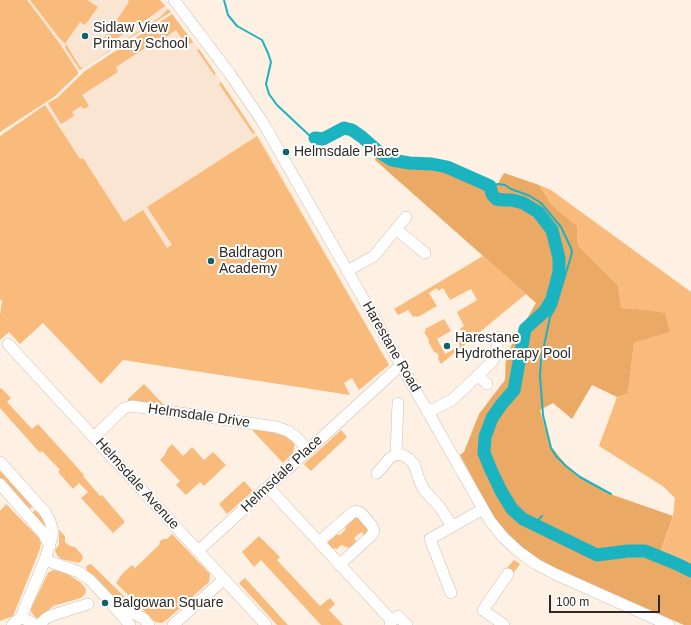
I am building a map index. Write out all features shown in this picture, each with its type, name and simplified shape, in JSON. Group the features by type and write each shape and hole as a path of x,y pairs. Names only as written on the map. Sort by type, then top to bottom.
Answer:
{"street":[{"name":"Harestane Road","path":"174,0 230,74 262,121 490,521 503,537 518,551 536,564 669,625"},
{"path":"347,271 374,256 406,216"},
{"path":"396,229 425,253"},
{"path":"428,412 452,400 494,359 498,337"},
{"name":"Helmsdale Avenue","path":"8,344 266,625"},
{"name":"Helmsdale Place","path":"198,551 400,365"},
{"path":"478,375 487,384"},
{"path":"396,454 398,402"},
{"name":"Helmsdale Drive","path":"94,437 124,408 132,406 276,427 288,431 308,450"},
{"path":"377,474 390,458 396,454 403,455 409,459 414,464 420,482 425,491 439,506 452,526"},
{"path":"0,462 37,503 50,521 53,533 45,560 21,617 12,625"},
{"path":"0,484 43,533 50,546"},
{"path":"268,487 391,623 398,616 407,625"},
{"path":"26,513 34,509 37,503"},
{"path":"451,593 430,539 482,509"},
{"path":"319,542 352,513 356,511 361,513 374,531 371,536 339,565"},
{"path":"45,560 79,572 90,580 130,625"},
{"path":"504,625 483,610 508,574"},
{"path":"172,625 224,579"},
{"path":"109,600 144,619 149,625"},
{"path":"40,625 50,616 88,604"},
{"path":"21,617 36,625"}],"shaded area":[{"path":"0,0 27,0 60,44 78,74 54,97 0,132"},
{"name":"Sidlaw View Primary School","path":"16,0 160,0 168,9 160,17 79,71 78,74"},
{"path":"30,0 87,0 98,7 85,25 80,22 66,44 60,39"},
{"path":"128,0 160,0 165,6 142,23 134,24 127,28 122,35 106,46 101,42 123,11 129,1"},
{"path":"168,9 171,12 80,70 65,47 66,44 80,67 83,68 160,17"},
{"name":"Baldragon Academy","path":"172,14 199,49 266,148 389,365 359,390 352,378 344,383 350,395 159,365 32,113 57,98 85,71"},
{"path":"172,14 193,42 190,44 184,42 176,30 163,39 165,42 163,43 159,39 116,67 118,72 82,95 89,106 84,109 81,106 72,112 74,116 61,124 48,103 57,98 85,71"},
{"path":"199,49 216,74 214,75 197,50"},
{"path":"221,82 255,133 253,134 219,84"},
{"name":"Baldragon Academy","path":"45,105 80,159 83,158 124,222 143,210 167,248 172,245 147,207 257,136 389,365 359,390 352,378 344,383 350,395 123,360 101,384 43,323 20,344 9,332 0,340 0,315 2,301 0,299 0,136"},
{"path":"379,152 392,160 447,167 492,194 504,173 539,185 552,205 577,226 578,245 618,285 621,308 665,313 670,332 634,343 628,393 617,397 592,385 572,419 553,403 540,410 550,445 570,470 610,494 673,516 659,556 691,570 691,625 684,625 549,565 531,555 500,527 460,455 464,452 479,414 505,380 506,355 536,303 375,160"},
{"path":"539,185 551,190 691,292 691,570 659,557 673,516 675,498 664,487 599,446 617,397 628,393 634,343 670,332 665,314 621,308 618,285 578,245 577,226 552,205"},
{"path":"483,256 526,294 441,364 438,359 439,356 434,352 429,343 429,340 424,332 426,331 425,329 444,319 451,331 437,339 445,354 460,346 458,342 465,338 460,329 464,326 457,312 477,300 471,289 450,300 443,288 438,291 437,288 429,293 437,306 418,317 413,317 408,310 398,315 394,309"},
{"path":"144,384 165,406 128,401 128,399"},
{"path":"1,388 11,398 7,402 32,429 38,424 84,475 83,476 100,496 102,495 125,522 113,533 81,498 88,492 79,483 73,489 58,472 60,470 42,451 40,453 0,408"},
{"path":"254,429 278,433 288,437 295,443 293,453 283,463 253,431"},
{"path":"341,430 347,437 311,471 304,464"},
{"path":"172,444 183,456 192,447 204,460 213,452 226,465 204,486 200,482 186,495 176,485 180,481 160,460"},
{"path":"0,466 33,505 31,508 28,509 0,481"},
{"path":"244,481 253,491 227,514 219,504"},
{"path":"6,504 39,538 41,543 40,549 13,616 0,621 0,511"},
{"path":"38,507 45,516 50,536 30,513 35,511"},
{"path":"356,516 360,517 369,530 365,536 361,532 354,538 358,543 352,549 341,545 337,549 331,548 327,543 328,538 332,534 340,535 345,530 347,521"},
{"path":"59,530 65,536 65,542 70,546 75,547 83,556 79,563 61,559 57,555 55,550 59,545"},
{"path":"172,534 210,574 209,582 169,618 162,623 155,622 116,583 122,574 132,565 135,568 159,545 160,541 167,539"},
{"path":"259,536 280,557 277,560 320,606 330,598 335,604 329,610 343,625 321,625 261,560 254,567 242,552"},
{"path":"514,560 520,564 512,575 505,570"},
{"path":"91,564 134,606 132,608 112,597 87,571 86,567"},
{"path":"53,570 64,572 80,582 86,589 85,594 81,598 53,606 39,619 31,612 31,608 48,573"},
{"path":"245,578 288,625 277,625 239,583"}],"waterway":[{"path":"224,0 228,15 237,26 262,40 271,62 266,84 269,94 277,105 310,136 315,138"},
{"path":"315,138 323,139 344,128 352,130 379,152 392,160 447,167 490,186 492,194 496,199 512,200 523,203 538,212 552,230 559,258 559,272 552,299 545,311 525,329 514,390 492,418 485,437 484,453 491,470 512,509 523,519 597,555 628,551 645,551 691,571"},
{"path":"490,186 498,184 505,185 511,189 530,196 541,203 561,227 571,248 572,253 556,306 550,317 541,360 540,376 543,415 551,448 556,456 580,477 611,494"},
{"path":"534,524 542,516"}],"place":[{"name":"Sidlaw View Primary School","path":"85,36"},
{"name":"Helmsdale Place","path":"286,152"},
{"name":"Baldragon Academy","path":"211,261"},
{"name":"Harestane Hydrotherapy Pool","path":"447,346"},
{"name":"Balgowan Square","path":"105,603"}]}
